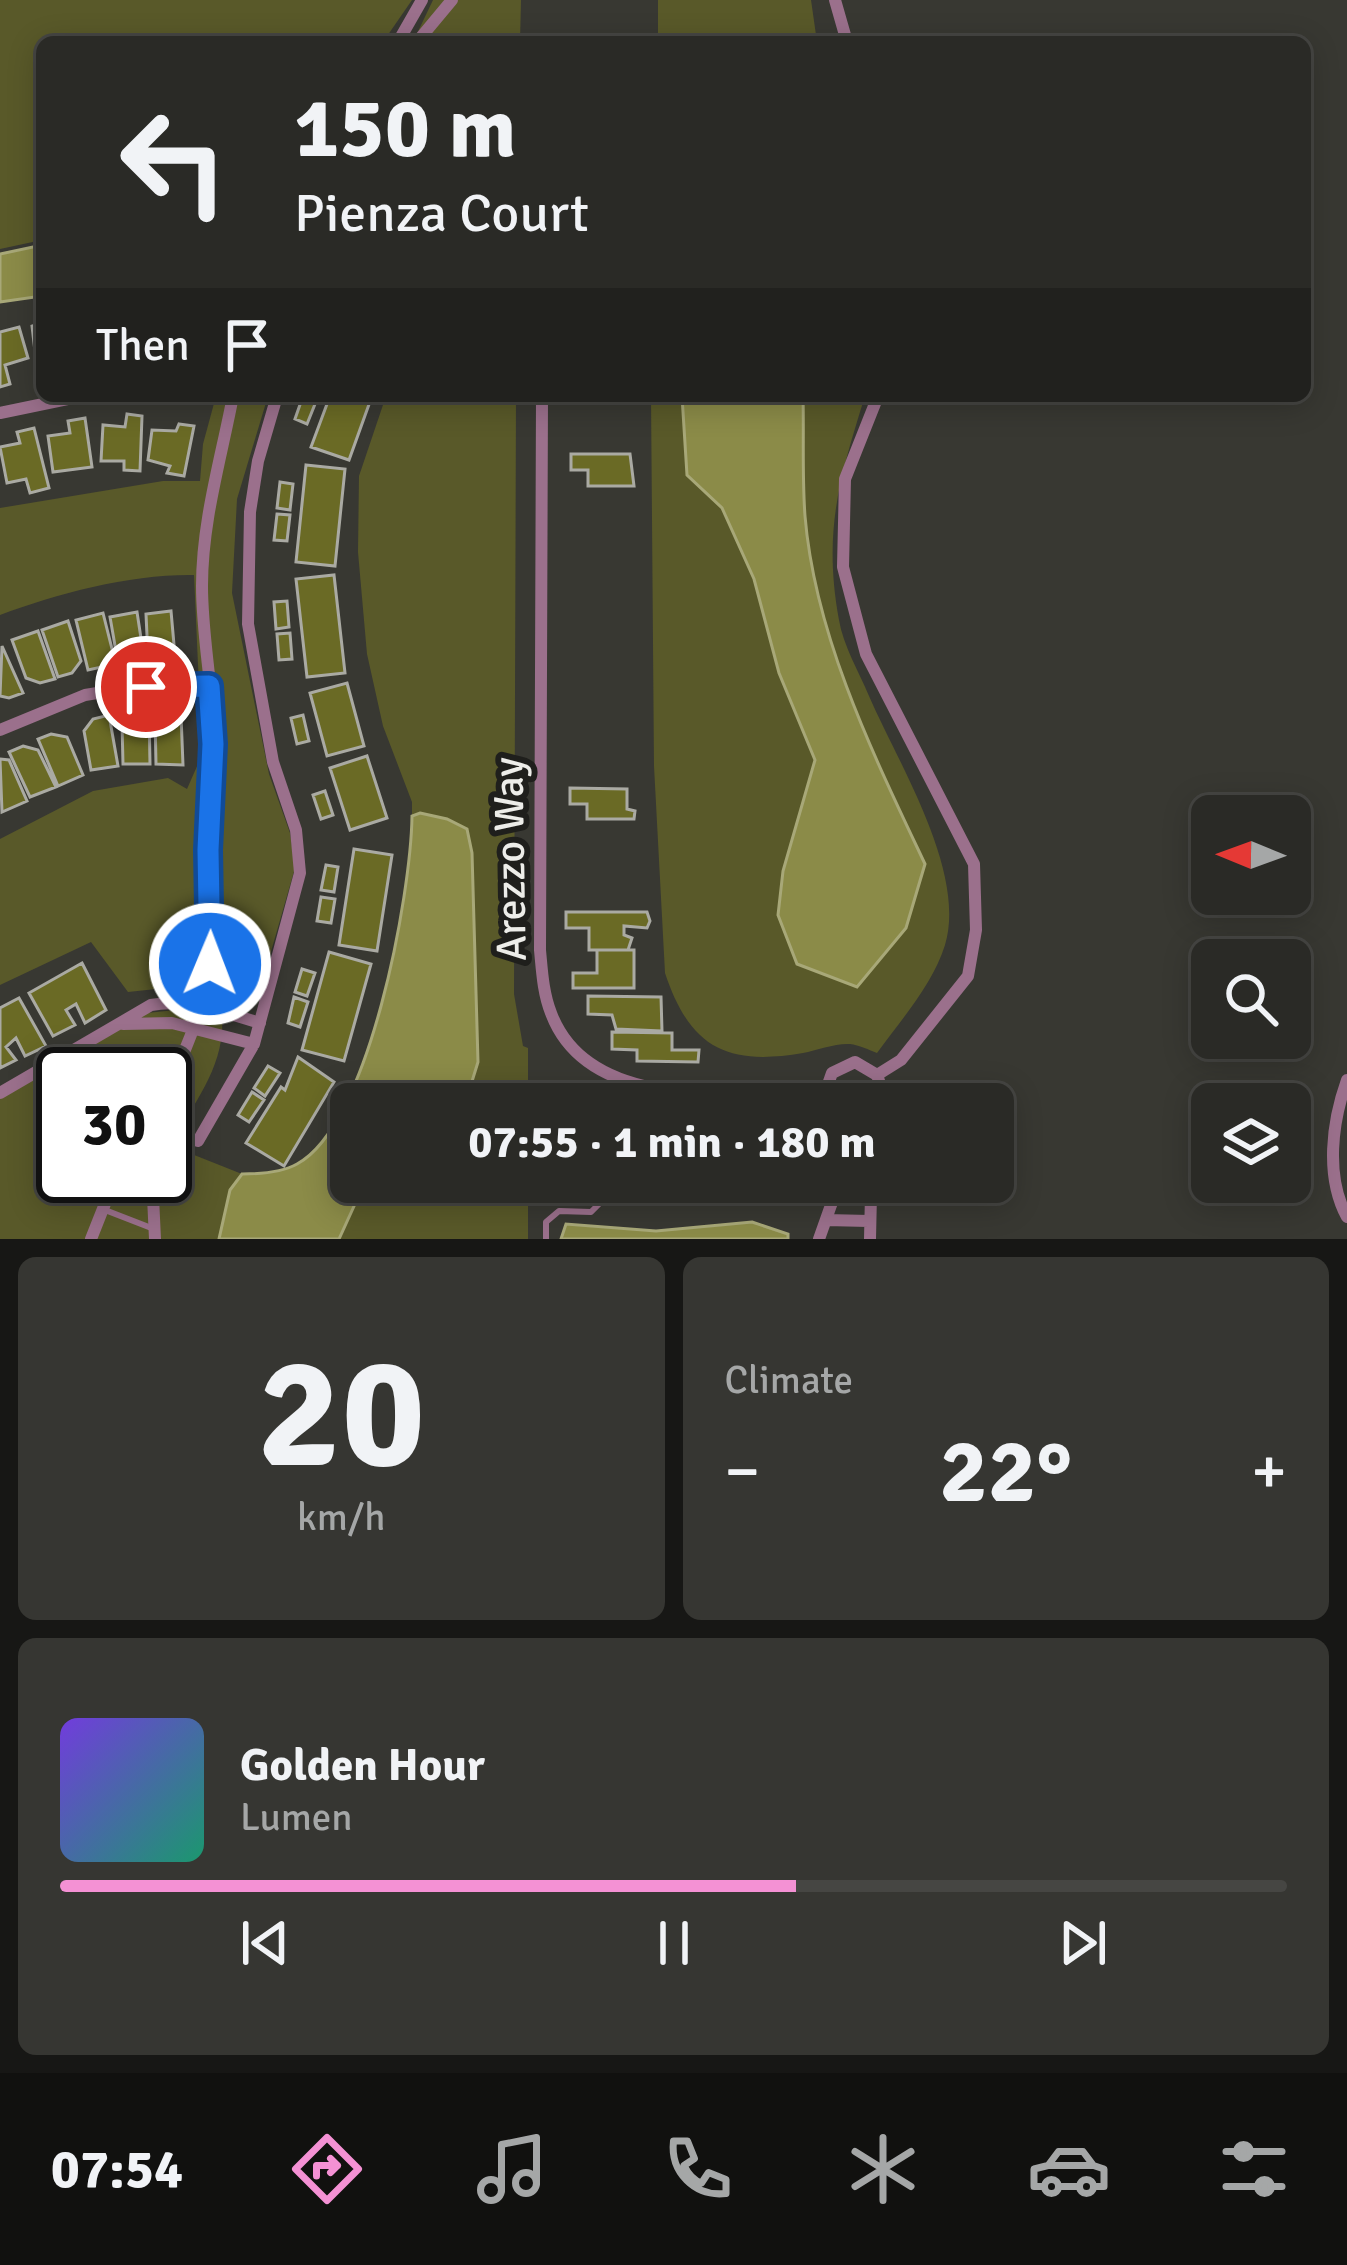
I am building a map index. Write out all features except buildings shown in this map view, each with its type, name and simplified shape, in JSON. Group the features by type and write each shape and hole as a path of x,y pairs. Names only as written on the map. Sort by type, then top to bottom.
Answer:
{"street":[{"path":"401,36 422,0"},
{"path":"422,36 452,0"},
{"path":"835,0 845,36"},
{"path":"0,412 51,402"},
{"path":"187,1047 210,964 212,921 208,850 213,744 203,554 232,402"},
{"path":"198,1141 254,1044 300,873 296,830 273,762 248,624 250,512 258,461 276,402"},
{"name":"Arezzo Way","path":"542,402 540,950 544,989 552,1018 576,1051 600,1071 629,1083"},
{"path":"876,402 845,479 844,567 866,654 974,864 977,898 968,976 901,1060 877,1075"},
{"path":"0,730 85,695 128,688 209,686"},
{"path":"0,1093 152,1005 199,1006 260,1023"},
{"path":"123,1024 162,1022 254,1044"},
{"path":"830,1083 832,1073 846,1063 864,1064 880,1083"},
{"path":"1347,1080 1337,1108 1333,1164 1347,1217"},
{"path":"91,1239 105,1203"},
{"path":"153,1203 155,1234"},
{"path":"819,1239 832,1203"},
{"path":"870,1203 870,1239"},
{"path":"826,1220 869,1221"}],"lane":[{"path":"546,1239 547,1222 559,1211 590,1212 599,1203"},
{"path":"102,1209 155,1234"}],"shaded area":[{"path":"0,0 412,0 387,36 36,36 36,241 0,249"},
{"path":"433,0 521,0 520,36 416,36"},
{"path":"658,0 811,0 816,36 658,36"},
{"path":"36,246 36,297 0,302 0,254"},
{"path":"214,402 266,402 237,499 232,593 269,774 290,833 295,868 259,993 175,987 128,992 91,942 0,985 0,839 93,791 168,778 187,789 202,755 194,575 96,586 0,615 0,508 163,481 200,481 203,444"},
{"path":"384,402 516,402 514,994 523,1046 528,1048 528,1083 472,1083 478,1062 472,853 467,829 433,815 412,816 412,802 383,726 367,654 358,552 359,476"},
{"path":"651,402 863,402 833,532 839,620 926,818 946,885 949,916 945,945 933,974 877,1053 845,1044 753,1057 715,1046 686,1019 665,973 654,766"},
{"path":"682,402 803,402 805,516 821,606 850,695 925,864 906,928 857,987 797,964 778,915 783,871 815,760 779,673 754,579 722,508 687,475"},
{"path":"420,813 447,819 467,829 472,853 478,1062 472,1083 354,1083 382,1004 394,950 412,816"},
{"path":"194,1008 222,1015 214,1067 192,1109 192,1047 81,1047 138,1014"},
{"path":"36,1073 36,1203 192,1203 192,1154 242,1174 230,1190 219,1239 0,1239 0,1094"},
{"path":"330,1130 330,1203 355,1203 339,1239 219,1239 230,1190 242,1174 297,1164"},
{"path":"355,1203 528,1203 528,1239 339,1239"},
{"path":"752,1222 788,1234 788,1239 561,1239 566,1224 656,1231"}],"route":[{"path":"146,687 209,686 213,744 210,964"}]}
